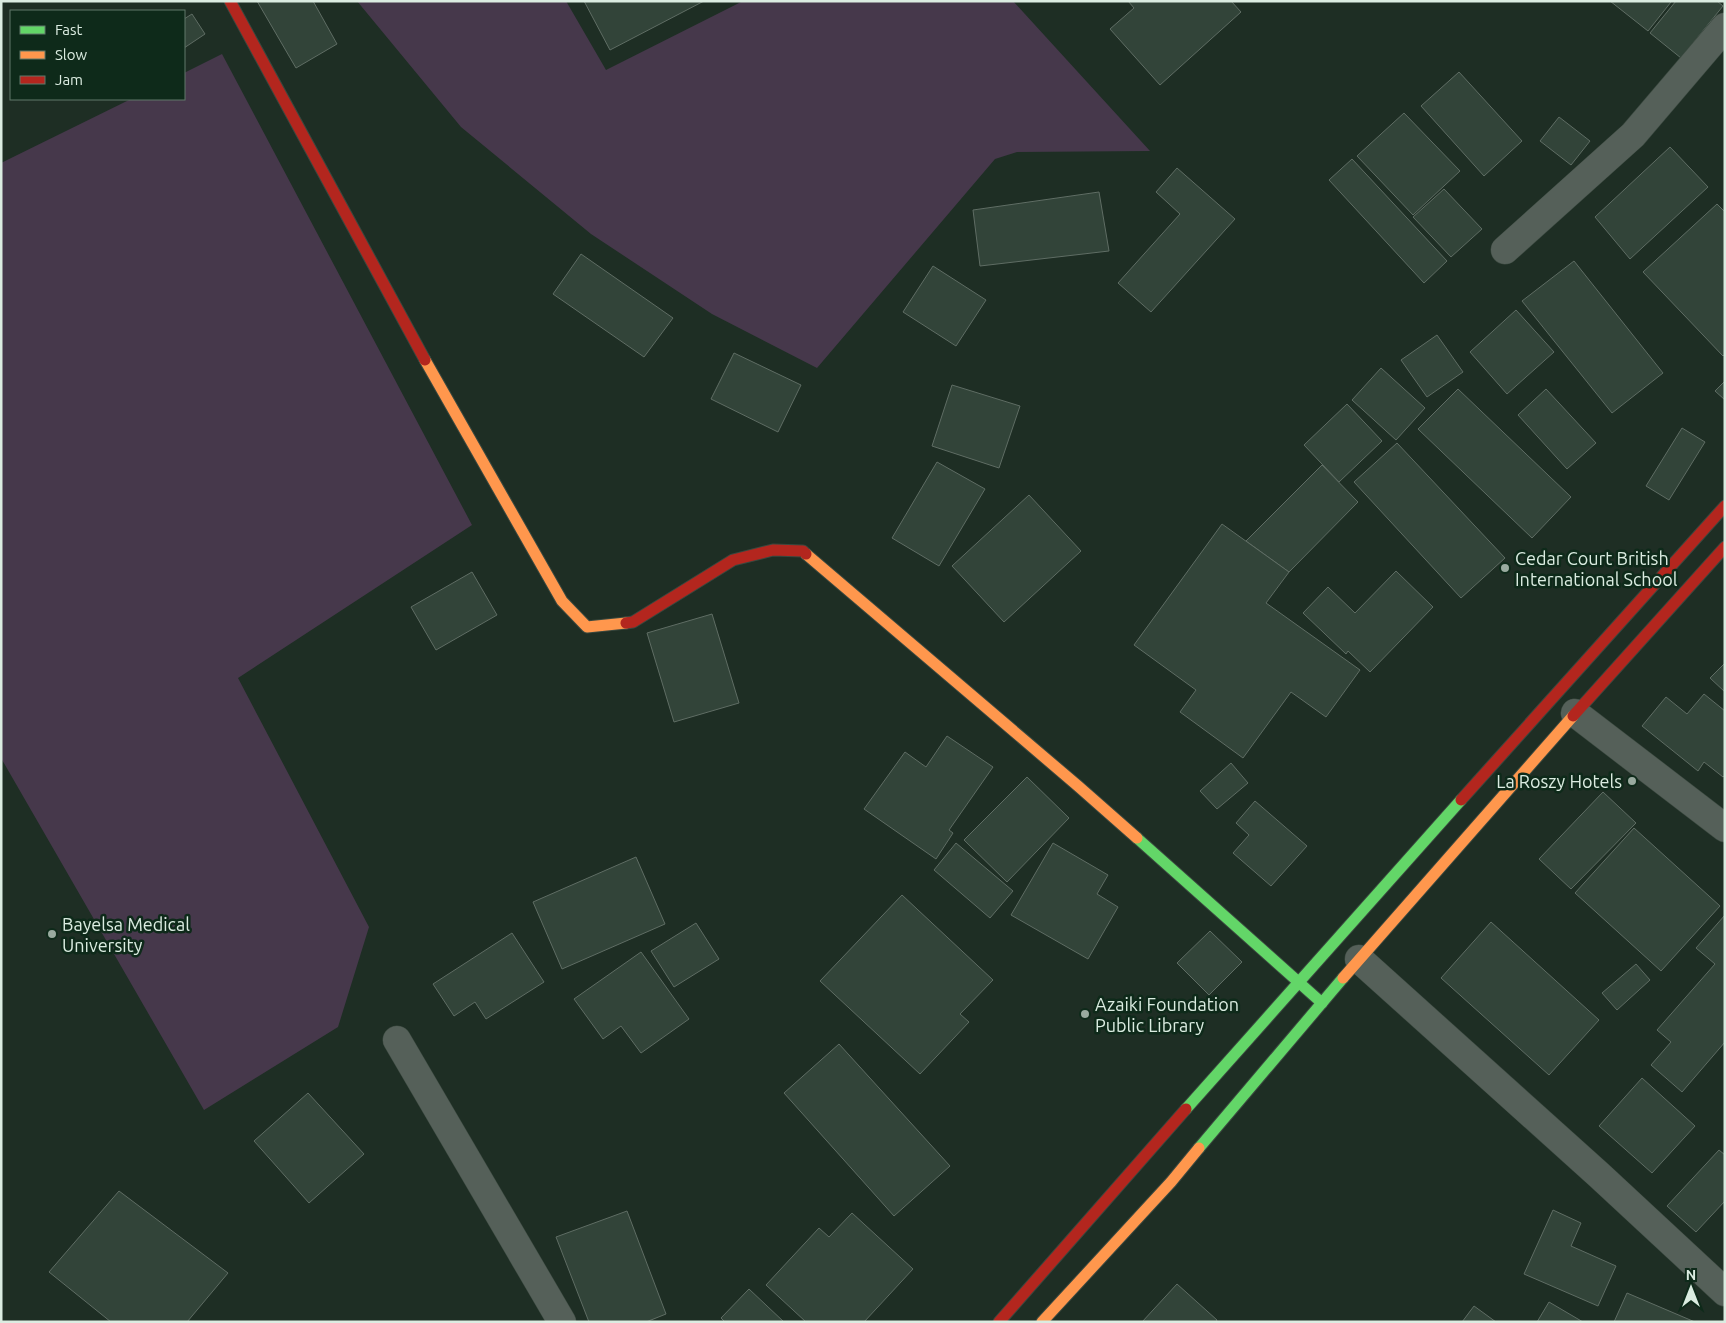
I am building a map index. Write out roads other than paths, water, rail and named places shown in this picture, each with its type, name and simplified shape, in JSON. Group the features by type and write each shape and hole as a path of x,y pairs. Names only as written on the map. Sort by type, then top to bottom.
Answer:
{"street":[{"path":"230,1 453,412 562,601 587,627 633,622 733,560 773,550 803,551 1078,786 1322,1002"},
{"path":"1505,250 1633,135 1725,27"},
{"path":"999,1322 1299,981 1725,506"},
{"path":"1042,1322 1171,1182 1322,1002 1575,713 1725,547"},
{"path":"1575,713 1725,828"},
{"path":"1359,960 1599,1175 1725,1292"},
{"path":"397,1040 562,1322"}],"place":[{"name":"Cedar Court British International School","path":"1505,568"},
{"name":"La Roszy Hotels","path":"1632,781"},
{"name":"Bayelsa Medical University","path":"52,934"},
{"name":"Azaiki Foundation Public Library","path":"1085,1014"}]}
